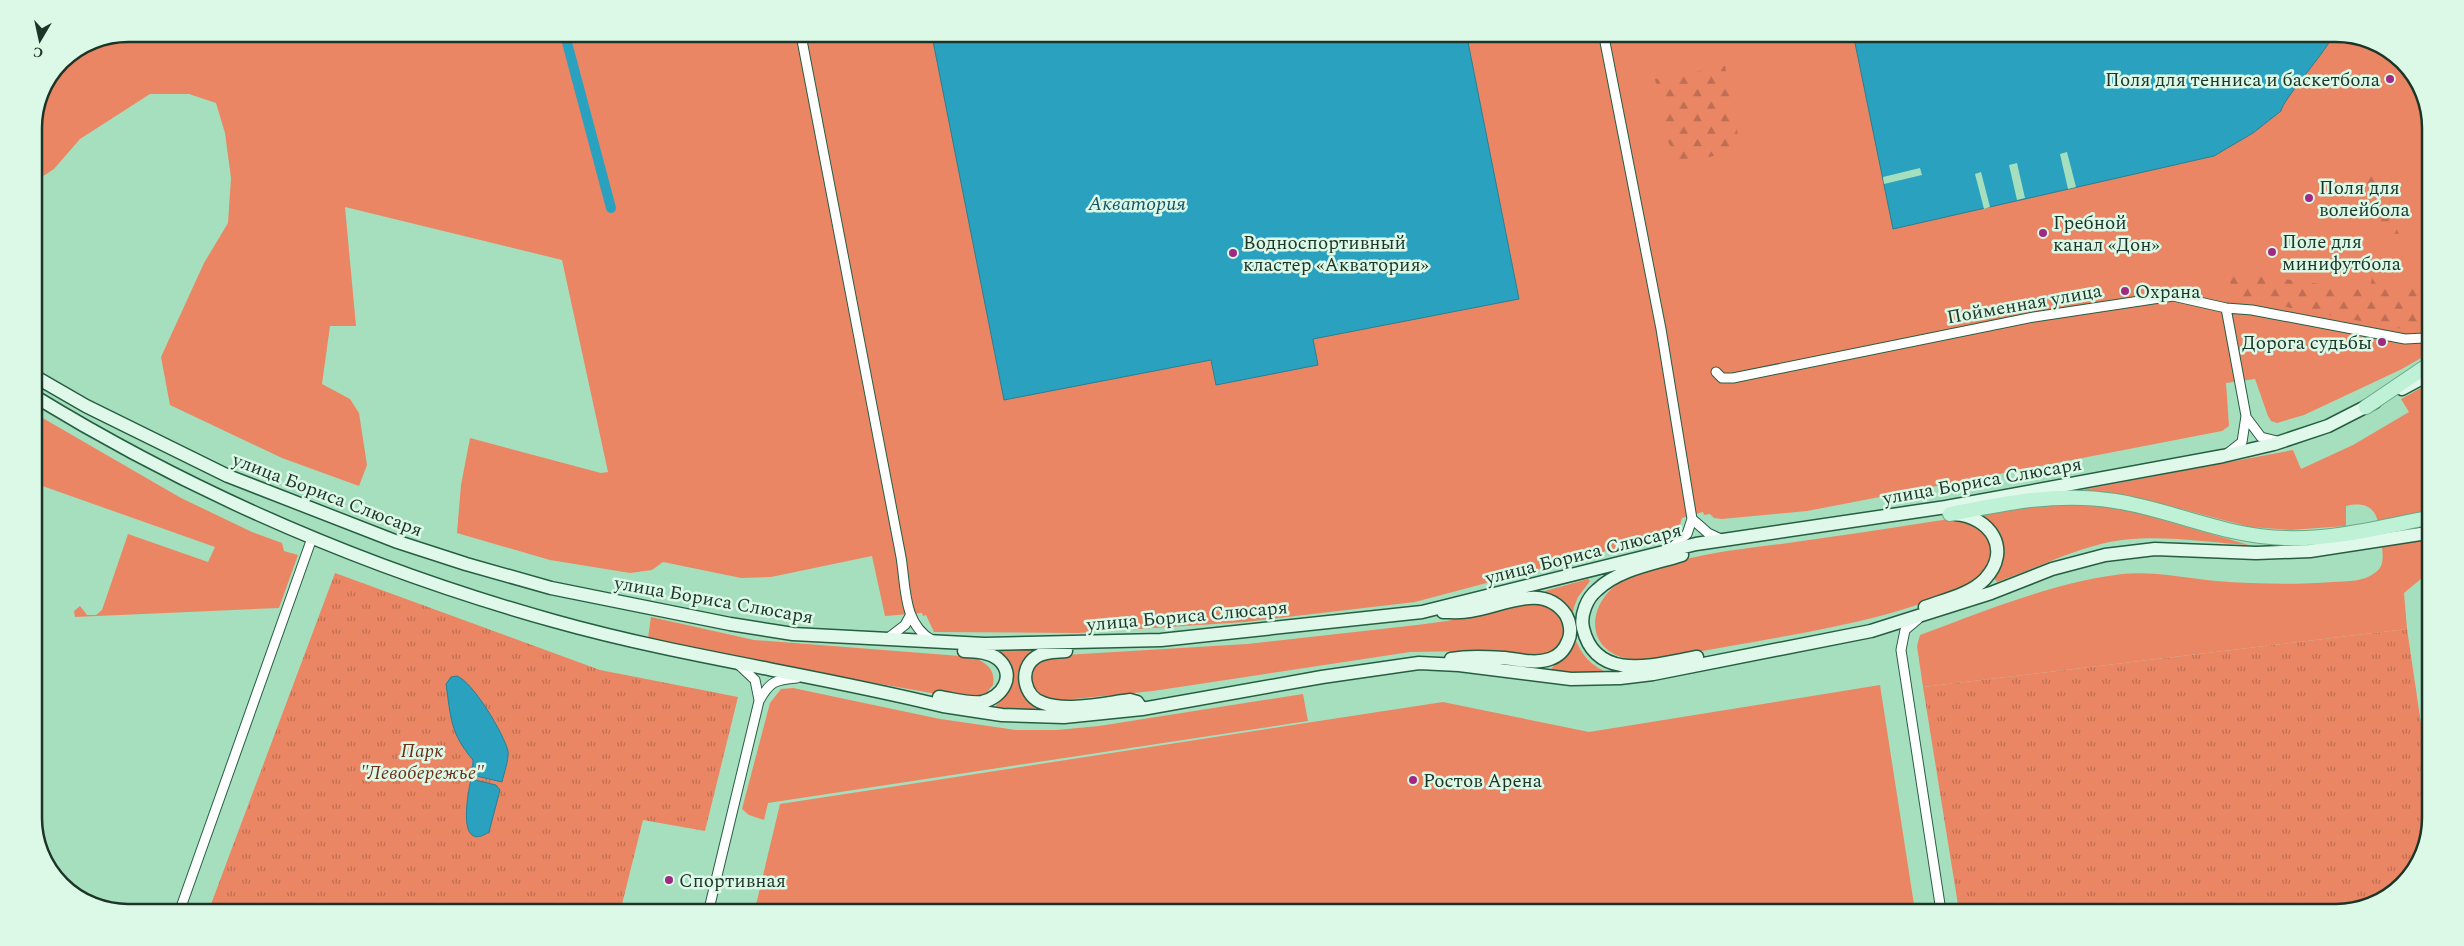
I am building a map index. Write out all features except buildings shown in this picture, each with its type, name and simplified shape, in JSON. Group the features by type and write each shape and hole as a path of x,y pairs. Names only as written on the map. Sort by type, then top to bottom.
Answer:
{"main road":[{"path":"2366,407 2421,370"},
{"name":"улица Бориса Слюсаря","path":"42,381 86,406 228,476 395,541 551,588 650,610 793,634 922,642 1115,642 1161,640 1422,612 1696,544 1885,517 2223,456 2287,440 2328,426 2421,378"},
{"path":"42,401 85,428 218,497 312,538 388,567 517,610 642,643 975,712 1064,718 1142,708 1322,676 1470,656 1531,662 1549,660 1559,655 1570,637 1567,617 1558,604 1541,597 1526,598 1470,612 1422,612"},
{"path":"1885,517 1899,523 2028,500 2064,496 2117,501 2233,532 2264,537 2353,538 2422,533"},
{"path":"1908,620 1910,611 1971,590 1984,580 1995,562 1995,541 1991,532 1976,518 1950,514"},
{"path":"1419,664 1459,665 1544,676 1597,679 1653,674 1838,639 1922,617 2052,570 2126,551 2155,549 2279,552 2353,538 2422,519"},
{"path":"1696,544 1694,552 1627,571 1596,590 1584,611 1582,624 1585,637 1600,657 1612,664 1628,667 1718,654 1728,659"},
{"path":"908,698 916,693 920,693 980,702 998,696 1006,682 1003,664 989,654 932,648 922,642"},
{"path":"1115,642 1107,649 1054,652 1035,658 1028,667 1025,676 1028,692 1040,703 1050,706 1065,707 1130,700 1137,702 1142,708"}],"street":[{"path":"802,42 901,557 910,616 923,635 935,642"},
{"path":"1605,42 1661,329 1692,519 1687,534 1669,550"},
{"name":"Пойменная улица","path":"1716,372 1722,378 1733,378 1909,341 2128,301 2173,296 2226,308 2252,310 2405,339 2421,338"},
{"path":"2223,456 2242,442 2246,416 2226,308"},
{"path":"2246,416 2261,438 2272,441 2287,440"},
{"path":"1692,519 1708,533 1724,540"},
{"path":"182,904 312,538"},
{"path":"884,640 905,626 910,616"},
{"path":"1922,617 1905,630 1901,650 1940,904"},
{"path":"737,664 755,680 759,700"},
{"path":"709,904 759,700 770,684 779,679 809,678"}],"green space":[{"path":"129,42 2335,42 2363,47 2383,57 2404,76 2417,101 2421,123 2421,358 2402,369 2304,415 2277,423 2271,421 2268,416 2255,379 2226,383 2229,426 2222,431 1807,511 1722,519 1714,518 1710,514 1704,515 1703,512 1682,518 1678,532 1415,602 1245,622 1078,633 934,632 926,615 923,616 922,613 885,616 872,556 771,577 741,578 663,562 652,570 630,573 550,560 457,533 461,485 470,438 601,473 608,472 562,260 345,207 356,326 330,326 322,384 350,399 359,413 367,465 359,486 282,458 170,405 161,357 204,263 228,223 231,178 225,133 216,103 189,94 150,94 80,139 54,169 42,177 44,112 49,96 57,81 81,57 96,49 112,44"},
{"path":"1725,66 1741,151 1681,162 1668,142 1655,79"},
{"path":"2369,161 2400,237 2375,233 2361,162"},
{"path":"2227,271 2369,291 2372,278 2408,291 2421,285 2421,329 2413,331 2255,301 2241,297 2233,292"},
{"path":"2421,388 2422,578 2404,593 2407,629 1923,687 1917,646 1920,635 2019,599 2070,584 2133,573 2245,583 2304,584 2350,581 2366,578 2376,572 2379,570 2382,561 2380,529 2375,514 2365,506 2357,504 2346,506 2346,526 2291,530 2250,527 2147,500 2081,490 2293,450 2301,469 2353,445 2409,412 2401,399"},
{"path":"42,418 181,498 252,532 282,543 284,551 298,555 279,608 75,617 74,611 80,606 87,615 96,615 102,610 128,534 208,562 215,547 43,486"},
{"path":"2044,504 2096,505 2128,510 2249,545 2156,538 2119,540 2074,552 1997,582 1994,578 2002,560 1980,515"},
{"path":"1949,519 1964,521 1976,526 1985,533 1992,553 1989,564 1982,575 1970,585 1956,592 1866,620 1698,652 1642,660 1621,657 1607,649 1598,638 1595,624 1598,610 1605,596 1618,583 1636,574 1690,558 1726,551"},
{"name":"Парк \"Левобережье\"","path":"335,573 600,670 738,697 705,831 643,820 622,904 211,904"},
{"path":"1588,579 1590,581 1578,597 1574,607 1571,622 1545,591"},
{"path":"1531,602 1548,604 1565,623 1566,635 1561,645 1552,654 1538,657 1472,651 1410,652 1153,691 1054,701 1042,699 1030,685 1031,670 1042,660 1065,655 1247,644 1417,625 1447,621"},
{"path":"651,617 754,640 973,657 989,667 994,679 993,685 984,696 965,699 728,657 648,638"},
{"path":"2407,629 2422,729 2422,817 2417,845 2404,870 2383,889 2358,901 2347,903 1958,904 1923,687"},
{"path":"1573,633 1584,655 1604,671 1603,673 1551,672 1550,670 1564,655"},
{"path":"998,648 1032,649 1033,651 1020,667 1018,678 1020,689 1026,698 1035,705 1035,710 997,708 996,705 1005,696 1012,680 1007,660 997,651"},
{"name":"Ростов Арена","path":"1880,685 1914,904 756,904 780,804 1443,702 1589,732"},
{"path":"793,688 940,719 1016,730 1057,730 1099,726 1303,694 1308,721 768,803 764,820 749,815 742,809 770,703 781,689"}],"water":[{"name":"Акватория","path":"933,42 1468,42 1519,299 1313,339 1318,365 1216,385 1211,360 1004,400"},
{"name":"Гребной канал «Дон»","path":"1855,42 2329,42 2288,98 2281,111 2253,133 2214,156 1893,229"},
{"path":"457,676 464,680 479,698 501,733 508,751 502,782 472,775 473,760 456,733 449,706 446,684 451,677"},
{"path":"471,779 496,785 500,790 489,832 479,837 472,835 468,829 467,808"}],"pier":[{"path":"2067,152 2076,187 2068,189 2060,154"},
{"path":"2017,163 2025,198 2017,200 2009,165"},
{"path":"1920,168 1922,175 1884,184 1883,177"},
{"path":"1981,172 1990,207 1984,209 1975,174"}],"waterway":[{"path":"567,42 611,208"}],"place":[{"name":"Поля для тенниса и баскетбола","path":"2390,79"},
{"name":"Поля для волейбола","path":"2309,198"},
{"name":"Гребной канал «Дон»","path":"2043,233"},
{"name":"Поле для минифутбола","path":"2272,252"},
{"name":"Водноспортивный кластер «Акватория»","path":"1233,253"},
{"name":"Охрана","path":"2125,291"},
{"name":"Дорога судьбы","path":"2382,342"},
{"name":"Ростов Арена","path":"1413,780"},
{"name":"Спортивная","path":"669,880"}]}
